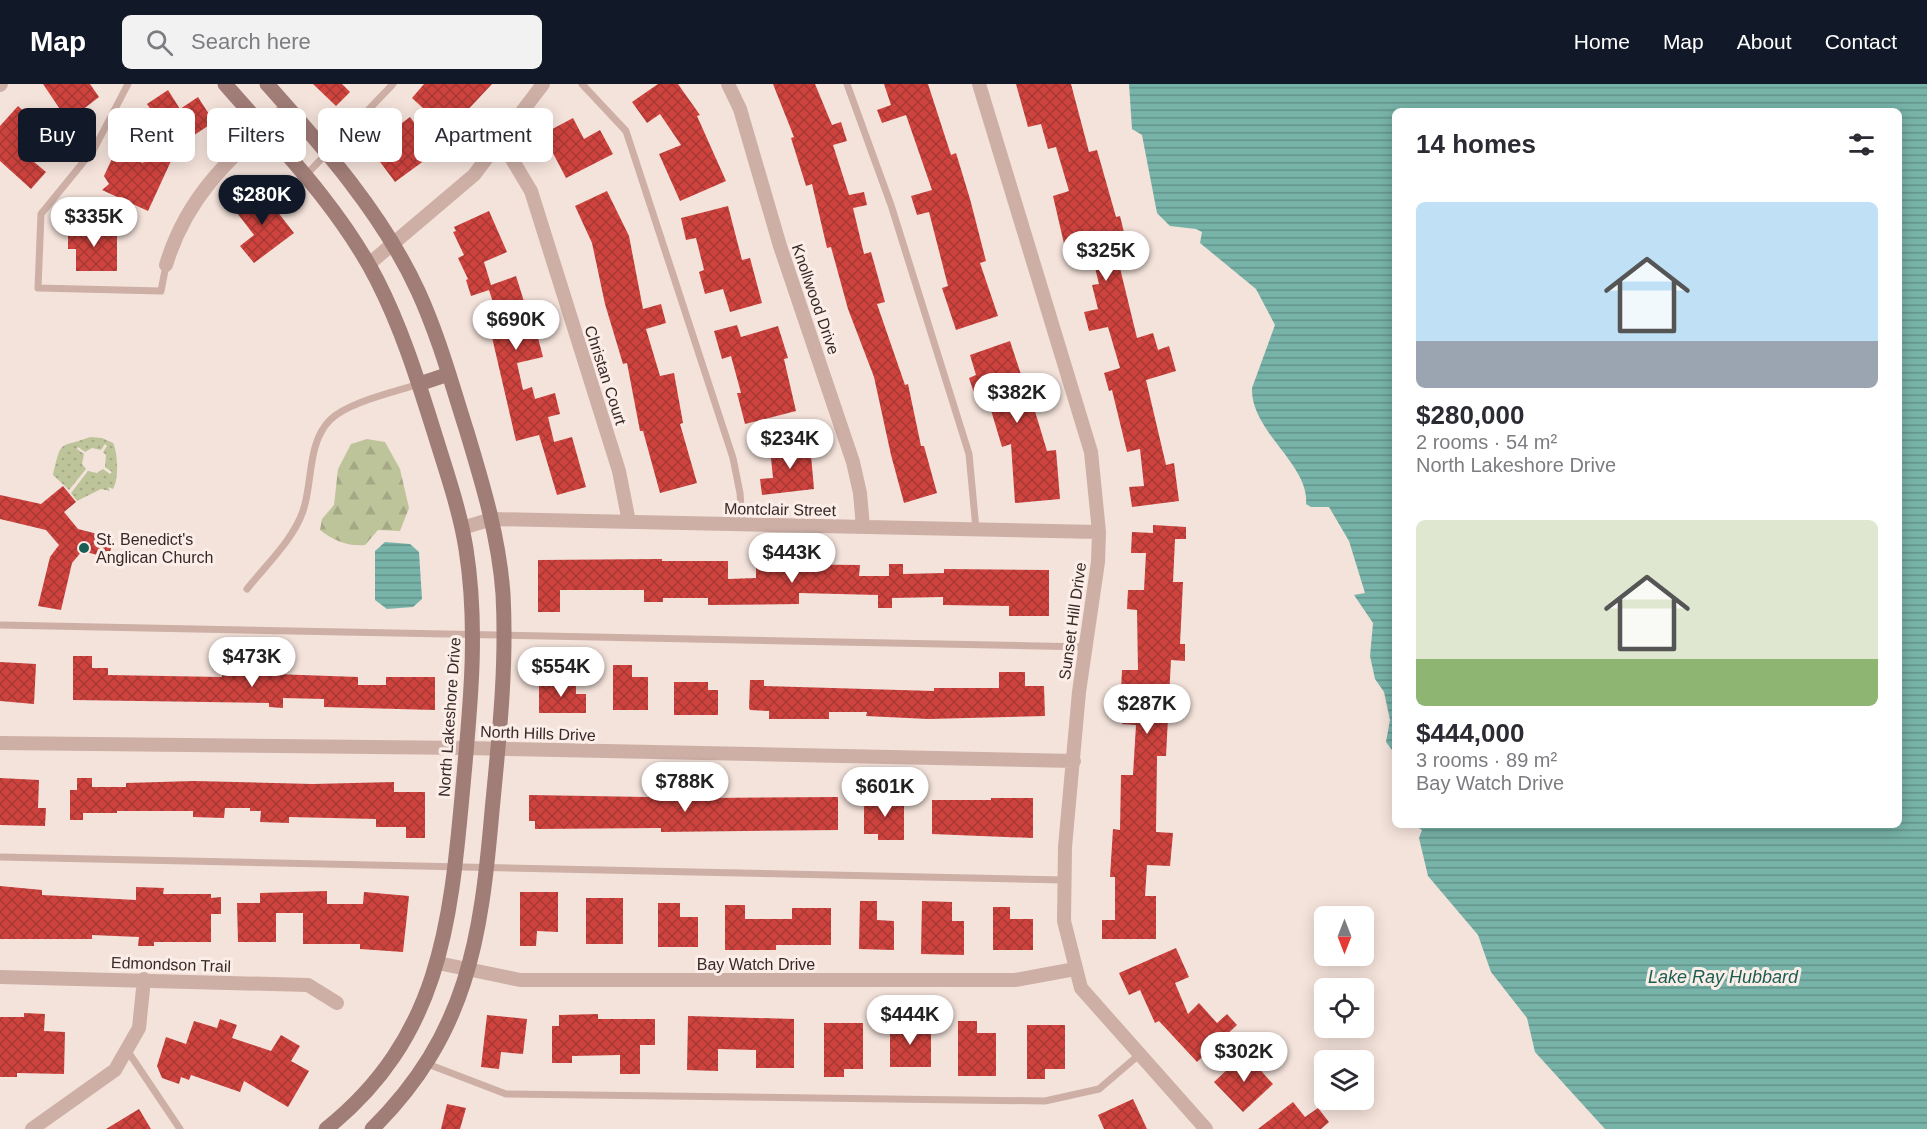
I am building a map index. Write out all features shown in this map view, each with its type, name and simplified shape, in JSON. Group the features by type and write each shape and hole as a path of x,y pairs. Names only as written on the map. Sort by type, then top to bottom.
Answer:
{"main road":[{"path":"267,84 318,142"},
{"name":"North Lakeshore Drive","path":"227,85 247,108"},
{"name":"North Lakeshore Drive","path":"294,162 345,225 369,264 400,329 462,528 470,578 474,633 456,865 448,920 438,963 407,1036 378,1078 332,1127"},
{"path":"335,162 363,198 393,244 418,292 449,374 492,519 500,564 505,635 498,749 482,915 469,970 454,1010 425,1063 397,1102 372,1129"},
{"path":"419,384 449,374"}],"street":[{"path":"525,108 543,84"},
{"name":"Knollwood Drive","path":"728,84 740,109 780,246 853,462 860,493 863,527"},
{"name":"Sunset Hill Drive","path":"979,84 1091,452 1099,532 1098,562 1086,647 1064,880 1064,921 1074,969 1081,988 1206,1129"},
{"path":"166,265 187,213 208,181 228,162"},
{"path":"369,264 474,175 484,162"},
{"name":"Christan Court","path":"514,162 531,191 619,471 629,522"},
{"name":"Montclair Street","path":"462,528 492,519 1099,532"},
{"name":"North Hills Drive","path":"0,742 466,748 1074,761"},
{"name":"Bay Watch Drive","path":"438,963 520,980 1003,980 1074,969"},
{"name":"Edmondson Trail","path":"0,977 308,985 337,1003"},
{"path":"32,1129 116,1070 139,1028 144,979"}],"lane":[{"path":"128,84 94,149 41,213 38,288 161,291 166,265"},
{"path":"370,108 393,84"},
{"path":"582,84 626,131 733,458 740,493 742,524"},
{"path":"848,84 891,205 969,454 976,529"},
{"path":"306,175 318,162"},
{"path":"248,589 294,529 303,511 318,438 330,419 351,407 419,384"},
{"path":"0,625 1086,647"},
{"path":"0,857 456,865 487,868 1064,880"},
{"path":"127,1050 180,1129"},
{"path":"425,1063 506,1094 1045,1101 1099,1089 1140,1054"}],"green space":[{"path":"90,437 102,438 113,443 117,460 115,485 113,489 108,487 110,491 101,489 77,501 71,493 88,471 97,473 103,469 110,474 112,472 105,467 106,455 103,452 107,446 105,444 101,450 92,448 85,452 78,447 77,449 84,454 82,464 86,469 69,490 53,475 60,449 67,444"},
{"path":"367,439 385,442 400,469 409,508 400,531 378,530 365,545 353,545 335,540 320,530 322,519 334,505 338,469 351,444"}],"water":[{"name":"Lake Ray Hubbard","path":"1129,84 1927,84 1927,1129 1605,1129 1535,1052 1527,1018 1491,972 1478,935 1428,876 1419,838 1422,830 1419,828 1902,828 1902,108 1392,108 1392,750 1386,742 1390,720 1384,692 1375,679 1370,656 1373,623 1354,595 1365,593 1349,541 1329,507 1311,507 1306,504 1305,490 1299,475 1260,419 1254,404 1252,388 1275,325 1256,289 1200,243 1202,232 1196,229 1170,226 1157,213 1142,135 1132,129"},
{"path":"385,542 410,544 419,552 422,599 413,607 387,609 375,600 375,551"}],"building":[{"path":"43,84 90,84 99,97 85,108 59,108"},
{"path":"313,84 342,84 350,92 336,106"},
{"path":"424,84 492,84 470,108 423,108 412,98"},
{"path":"658,84 678,84 700,115 697,116 726,181 680,201 659,154 681,145 660,114 647,123 632,102"},
{"path":"773,84 815,84 832,125 841,122 847,141 833,145 849,195 864,192 867,205 853,208 864,254 871,252 885,302 877,304 905,385 908,384 921,446 924,446 937,493 904,503 874,377 848,309 831,247 827,248 812,184 806,186 791,138 794,137"},
{"path":"884,84 928,84 951,155 956,153 970,199 986,261 980,263 998,316 956,330 942,288 948,286 929,212 917,215 911,196 932,190 906,115 882,123 877,110 891,105"},
{"path":"1016,84 1071,84 1089,152 1097,150 1116,217 1120,216 1131,261 1119,264 1137,338 1153,333 1158,350 1169,346 1176,371 1146,380 1166,465 1174,463 1179,501 1132,507 1129,487 1144,486 1140,449 1127,452 1112,390 1109,391 1104,373 1120,368 1108,327 1089,331 1084,312 1098,309 1092,285 1099,284 1089,243 1065,248 1053,196 1069,191 1056,147 1048,149 1041,124 1028,127"},
{"path":"168,90 179,108 150,108 147,104"},
{"path":"198,97 207,111 207,127 195,134 195,108 182,108"},
{"path":"18,106 20,108 18,108 18,162 34,162 46,172 31,189 0,161 0,126"},
{"path":"410,117 414,122 414,162 422,162 395,182 380,162 402,162 402,123"},
{"path":"573,118 584,139 600,130 613,154 566,178 553,153 553,129"},
{"path":"110,162 171,162 148,211 102,190 109,184 104,176"},
{"path":"260,189 294,233 254,263 240,246 254,235 234,209"},
{"path":"607,191 629,236 643,309 661,304 666,323 646,329 660,376 674,373 683,423 680,424 697,483 660,493 643,431 640,431 627,363 623,364 605,304 592,243 575,206"},
{"path":"728,206 742,260 750,258 762,303 730,312 723,289 705,294 699,272 704,270 696,238 686,240 681,218"},
{"path":"489,211 507,252 484,262 491,285 516,276 527,311 523,313 529,336 537,334 543,357 517,363 523,390 532,387 535,399 555,393 560,414 548,417 554,442 572,437 586,487 557,495 539,435 516,441 491,333 502,330 489,290 471,296 466,280 468,279 458,258 464,255 453,232 456,231 454,227"},
{"path":"68,226 117,226 117,271 76,271 76,249 68,249"},
{"path":"737,325 741,337 778,326 788,358 784,359 796,411 745,424 737,393 741,393 731,356 722,359 714,331"},
{"path":"1010,341 1047,451 1056,450 1060,499 1015,503 1011,444 1002,447 985,390 974,393 969,378 976,375 970,355"},
{"path":"810,444 814,489 762,495 760,479 773,478 770,448"},
{"name":"St. Benedict's Anglican Church","path":"63,486 76,502 64,512 78,529 113,538 109,558 82,551 72,563 61,610 38,606 50,557 59,545 46,530 0,519 0,495 41,504"},
{"path":"1153,525 1186,527 1186,539 1175,539 1173,582 1183,582 1180,644 1185,644 1185,661 1171,660 1166,756 1157,756 1156,832 1173,833 1170,866 1147,865 1145,896 1156,896 1156,939 1102,939 1102,920 1115,920 1115,877 1110,877 1113,829 1120,830 1121,775 1133,775 1136,725 1122,724 1124,690 1121,690 1122,670 1138,670 1137,610 1127,609 1128,590 1144,590 1146,553 1131,553 1132,532 1153,533"},
{"path":"662,559 662,561 728,561 728,579 756,578 756,564 860,565 859,576 889,576 889,564 903,564 903,574 944,573 944,569 1049,570 1049,616 1009,616 1009,606 943,605 943,597 892,598 892,608 878,608 878,595 799,593 799,604 708,605 708,598 663,598 663,602 644,602 644,590 560,590 560,612 538,612 538,560"},
{"path":"73,656 92,656 92,668 108,668 108,675 222,677 222,670 259,670 259,658 275,658 274,674 358,677 358,685 386,685 386,677 435,677 435,710 324,707 324,699 283,698 283,708 269,707 269,703 73,700"},
{"path":"0,662 36,664 34,704 0,701"},
{"path":"613,665 632,665 632,677 648,677 648,710 613,710"},
{"path":"999,672 1025,672 1025,686 1044,686 1045,716 928,719 866,716 867,712 829,712 829,719 769,719 769,711 750,710 749,708 750,680 764,680 764,686 934,691 934,688 999,688"},
{"path":"539,681 576,681 576,694 586,694 586,713 539,713"},
{"path":"674,682 708,682 708,690 718,690 718,715 674,715"},
{"path":"0,778 39,780 38,808 46,808 45,826 0,825"},
{"path":"77,778 92,778 92,787 126,787 126,783 194,781 313,784 394,782 394,792 425,792 425,838 406,838 406,827 376,827 376,819 289,817 289,823 260,822 261,811 250,811 250,808 225,808 224,818 193,817 193,811 117,811 117,813 83,813 83,820 70,820 70,790 77,790"},
{"path":"529,795 705,798 838,797 838,830 661,832 661,828 535,829 535,821 529,821"},
{"path":"864,798 904,798 904,840 878,840 878,834 864,834"},
{"path":"991,798 1033,798 1033,838 932,834 932,800 991,800"},
{"path":"0,886 42,890 42,895 136,900 136,887 164,888 163,894 211,894 211,898 221,897 221,914 211,914 211,942 154,942 154,946 138,946 139,937 92,935 92,939 0,939"},
{"path":"327,891 327,904 363,904 364,892 409,896 403,952 360,949 360,944 303,944 303,913 276,913 276,942 238,942 237,903 260,903 260,893"},
{"path":"520,892 558,892 558,932 537,931 536,946 520,946"},
{"path":"586,898 623,898 623,944 586,944"},
{"path":"860,901 877,901 877,920 894,921 894,950 859,949"},
{"path":"922,901 952,902 952,921 964,921 964,955 921,954"},
{"path":"658,903 680,903 680,917 698,917 698,947 658,947"},
{"path":"725,905 745,905 745,919 792,919 792,908 831,908 831,945 776,945 776,950 725,950"},
{"path":"993,907 1010,907 1010,919 1033,919 1033,950 993,950"},
{"path":"1176,948 1189,977 1175,983 1188,1014 1199,1003 1217,1023 1227,1014 1237,1025 1197,1062 1159,1021 1155,1023 1140,990 1129,995 1119,973"},
{"path":"24,1013 45,1014 44,1031 65,1032 64,1074 17,1073 17,1077 0,1077 0,1017 24,1017"},
{"path":"598,1014 598,1019 655,1019 655,1045 640,1045 640,1074 620,1074 620,1055 572,1056 572,1063 552,1063 552,1026 559,1026 559,1015"},
{"path":"487,1015 527,1019 523,1054 501,1052 499,1069 481,1067"},
{"path":"688,1016 794,1019 794,1068 756,1068 756,1050 718,1049 718,1071 687,1070"},
{"path":"220,1019 237,1025 232,1038 271,1051 281,1035 300,1046 291,1061 309,1071 288,1107 244,1081 240,1092 191,1075 189,1080 181,1077 179,1084 162,1078 157,1066 166,1037 186,1044 194,1021 217,1028"},
{"path":"958,1021 977,1021 977,1033 996,1033 996,1076 958,1076"},
{"path":"824,1023 863,1023 863,1069 844,1069 844,1077 824,1077"},
{"path":"890,1024 931,1024 931,1067 890,1067"},
{"path":"1027,1025 1065,1025 1065,1069 1045,1069 1045,1079 1027,1079"},
{"path":"1245,1053 1273,1084 1243,1112 1214,1082"},
{"path":"1133,1099 1147,1129 1104,1129 1098,1115"},
{"path":"1293,1102 1305,1117 1315,1110 1320,1110 1329,1122 1321,1129 1258,1129"},
{"path":"447,1104 466,1108 460,1129 441,1129"},
{"path":"139,1109 151,1129 106,1129"}],"place":[{"name":"St. Benedict's Anglican Church","path":"84,548"}]}
